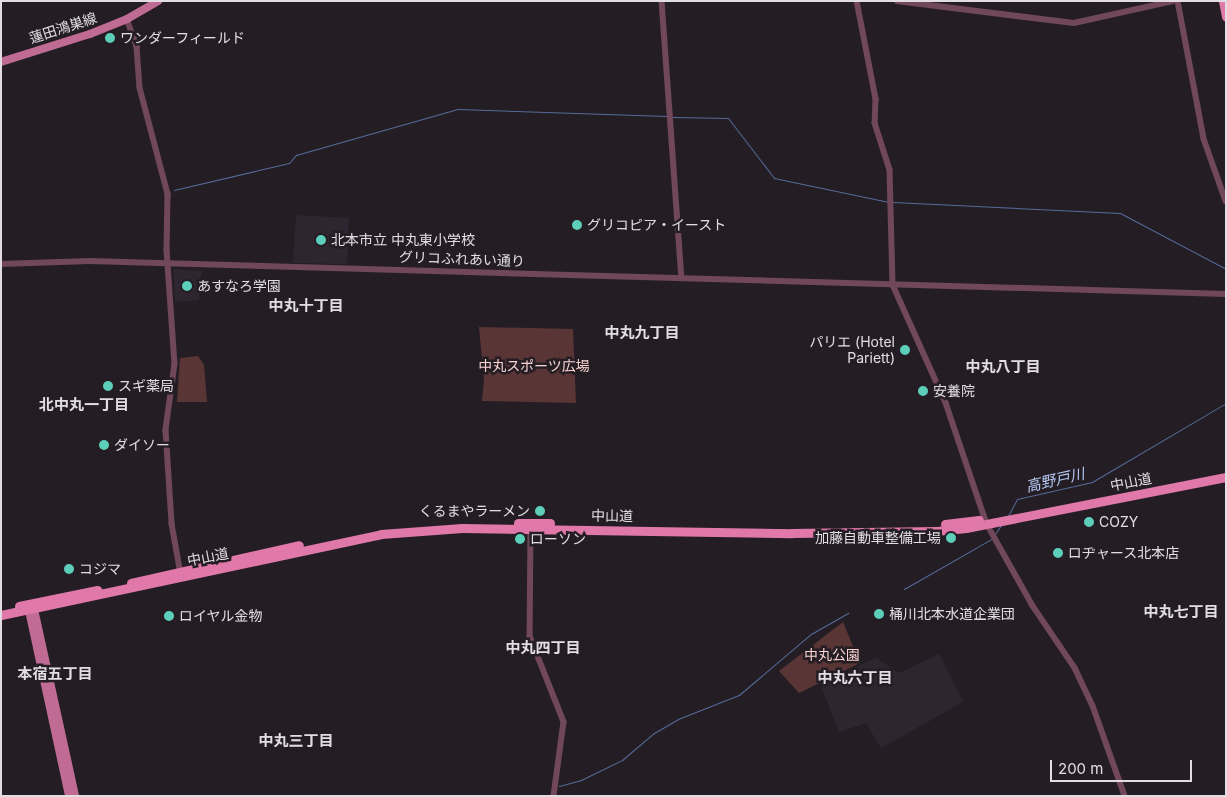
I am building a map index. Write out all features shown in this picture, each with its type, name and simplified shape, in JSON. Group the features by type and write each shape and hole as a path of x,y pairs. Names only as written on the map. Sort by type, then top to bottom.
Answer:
{"highway":[{"path":"1223,1 1226,16"},
{"name":"中山道","path":"1,615 379,529 448,523 890,527 986,521 1226,472"},
{"name":"中山道","path":"181,573 381,534 462,528 880,533 986,521 1226,477"},
{"name":"中山道","path":"1,609 29,608"}],"main road":[{"name":"蓮田鴻巣線","path":"1,62 127,19 158,1"},
{"path":"29,608 69,796"},
{"path":"29,608 75,796"}],"street":[{"path":"662,1 682,278"},
{"path":"857,1 876,99 875,123 890,170 893,285 946,403 986,521 1033,606 1075,668 1125,796"},
{"path":"897,1 1074,23 1173,1"},
{"path":"1178,1 1204,139 1226,200"},
{"path":"127,19 137,47 140,88 168,194 168,263 175,364 166,430 172,524 181,573"},
{"name":"グリコふれあい通り","path":"1,264 26,261 168,263 1226,294"},
{"path":"531,529 530,636 564,722 554,796"}],"shaded area":[{"name":"北本市立 中丸東小学校","path":"296,215 349,218 347,264 293,263"},
{"name":"あすなろ学園","path":"173,269 202,271 199,300 175,302"},
{"path":"939,654 963,702 881,748 866,723 839,732 820,683 876,658 899,673"}],"green space":[{"name":"中丸スポーツ広場","path":"479,327 573,329 576,403 482,401 484,379"},
{"path":"198,356 204,365 207,402 177,402 180,358"},
{"name":"中丸公園","path":"843,622 860,663 799,693 779,671"}],"waterway":[{"path":"174,190 289,163 296,155 458,109 667,116"},
{"path":"673,117 728,118 774,178 889,202"},
{"path":"893,202 1120,213 1226,269"},
{"name":"高野戸川","path":"1008,516 1017,499 1092,482 1226,403"},
{"name":"高野戸川","path":"995,534 1001,525"},
{"name":"高野戸川","path":"904,589 993,538"},
{"path":"559,786 581,780 622,760 654,733 678,719 739,695 811,634 848,613"}],"place":[{"name":"ワンダーフィールド","path":"110,38"},
{"name":"グリコピア・イースト","path":"577,225"},
{"name":"北本市立 中丸東小学校","path":"321,240"},
{"name":"あすなろ学園","path":"187,286"},
{"name":"パリエ (Hotel Pariett)","path":"905,350"},
{"name":"スギ薬局","path":"108,386"},
{"name":"安養院","path":"923,391"},
{"name":"ダイソー","path":"104,445"},
{"name":"くるまやラーメン","path":"540,511"},
{"name":"COZY","path":"1089,522"},
{"name":"加藤自動車整備工場","path":"951,538"},
{"name":"ローソン","path":"520,539"},
{"name":"ロヂャース北本店","path":"1058,553"},
{"name":"コジマ","path":"69,569"},
{"name":"桶川北本水道企業団","path":"879,614"},
{"name":"ロイヤル金物","path":"169,616"}],"district":[{"name":"中丸十丁目","path":"306,306"},
{"name":"中丸九丁目","path":"642,333"},
{"name":"中丸八丁目","path":"1003,367"},
{"name":"北中丸一丁目","path":"84,405"},
{"name":"中丸七丁目","path":"1181,612"},
{"name":"中丸四丁目","path":"543,648"},
{"name":"本宿五丁目","path":"55,674"},
{"name":"中丸六丁目","path":"855,678"},
{"name":"中丸三丁目","path":"296,741"}]}
